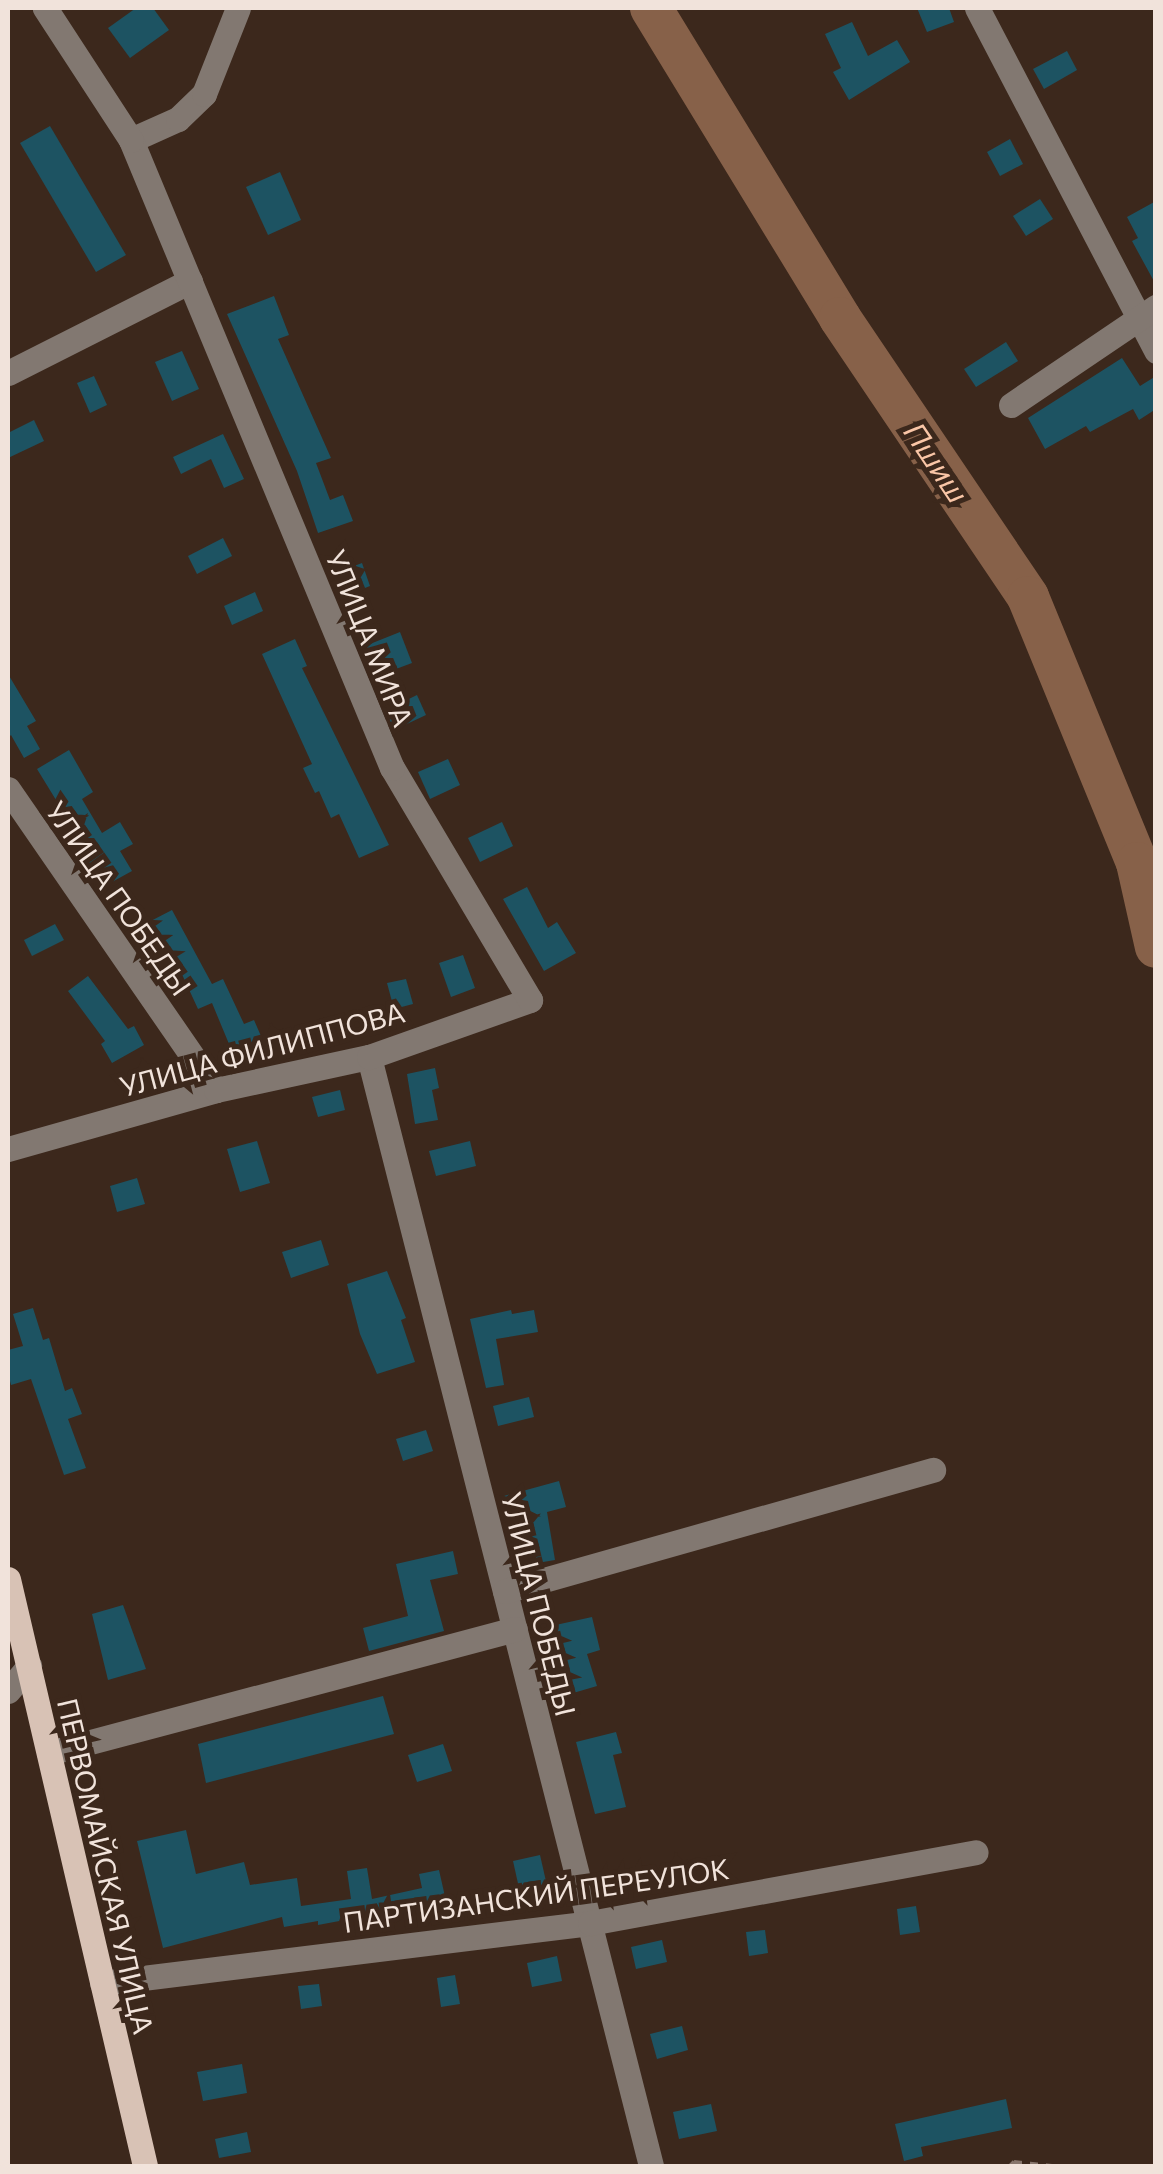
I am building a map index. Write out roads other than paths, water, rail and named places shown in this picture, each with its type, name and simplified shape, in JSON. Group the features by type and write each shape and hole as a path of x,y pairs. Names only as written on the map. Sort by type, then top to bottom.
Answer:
{"main road":[{"name":"ПЕРВОМАЙСКАЯ УЛИЦА","path":"8,1578 145,2166"}],"street":[{"name":"УЛИЦА МИРА","path":"45,8 131,140 392,768 530,1000"},
{"path":"131,140 178,120 204,94 238,8"},
{"path":"977,8 1147,312 1156,351"},
{"path":"8,373 190,280"},
{"path":"1011,405 1147,312"},
{"name":"УЛИЦА ПОБЕДЫ","path":"8,789 216,1090"},
{"name":"УЛИЦА ФИЛИППОВА","path":"8,1149 216,1090 369,1057 530,1000"},
{"name":"УЛИЦА ПОБЕДЫ","path":"369,1057 651,2166"},
{"path":"505,1591 933,1470"},
{"path":"49,1753 514,1629"},
{"path":"8,1690 28,1666"},
{"name":"ПАРТИЗАНСКИЙ ПЕРЕУЛОК","path":"102,1983 590,1924 976,1852"}],"waterway":[{"name":"Пшиш","path":"651,8 840,318 1028,597 1137,863 1156,947"}]}
